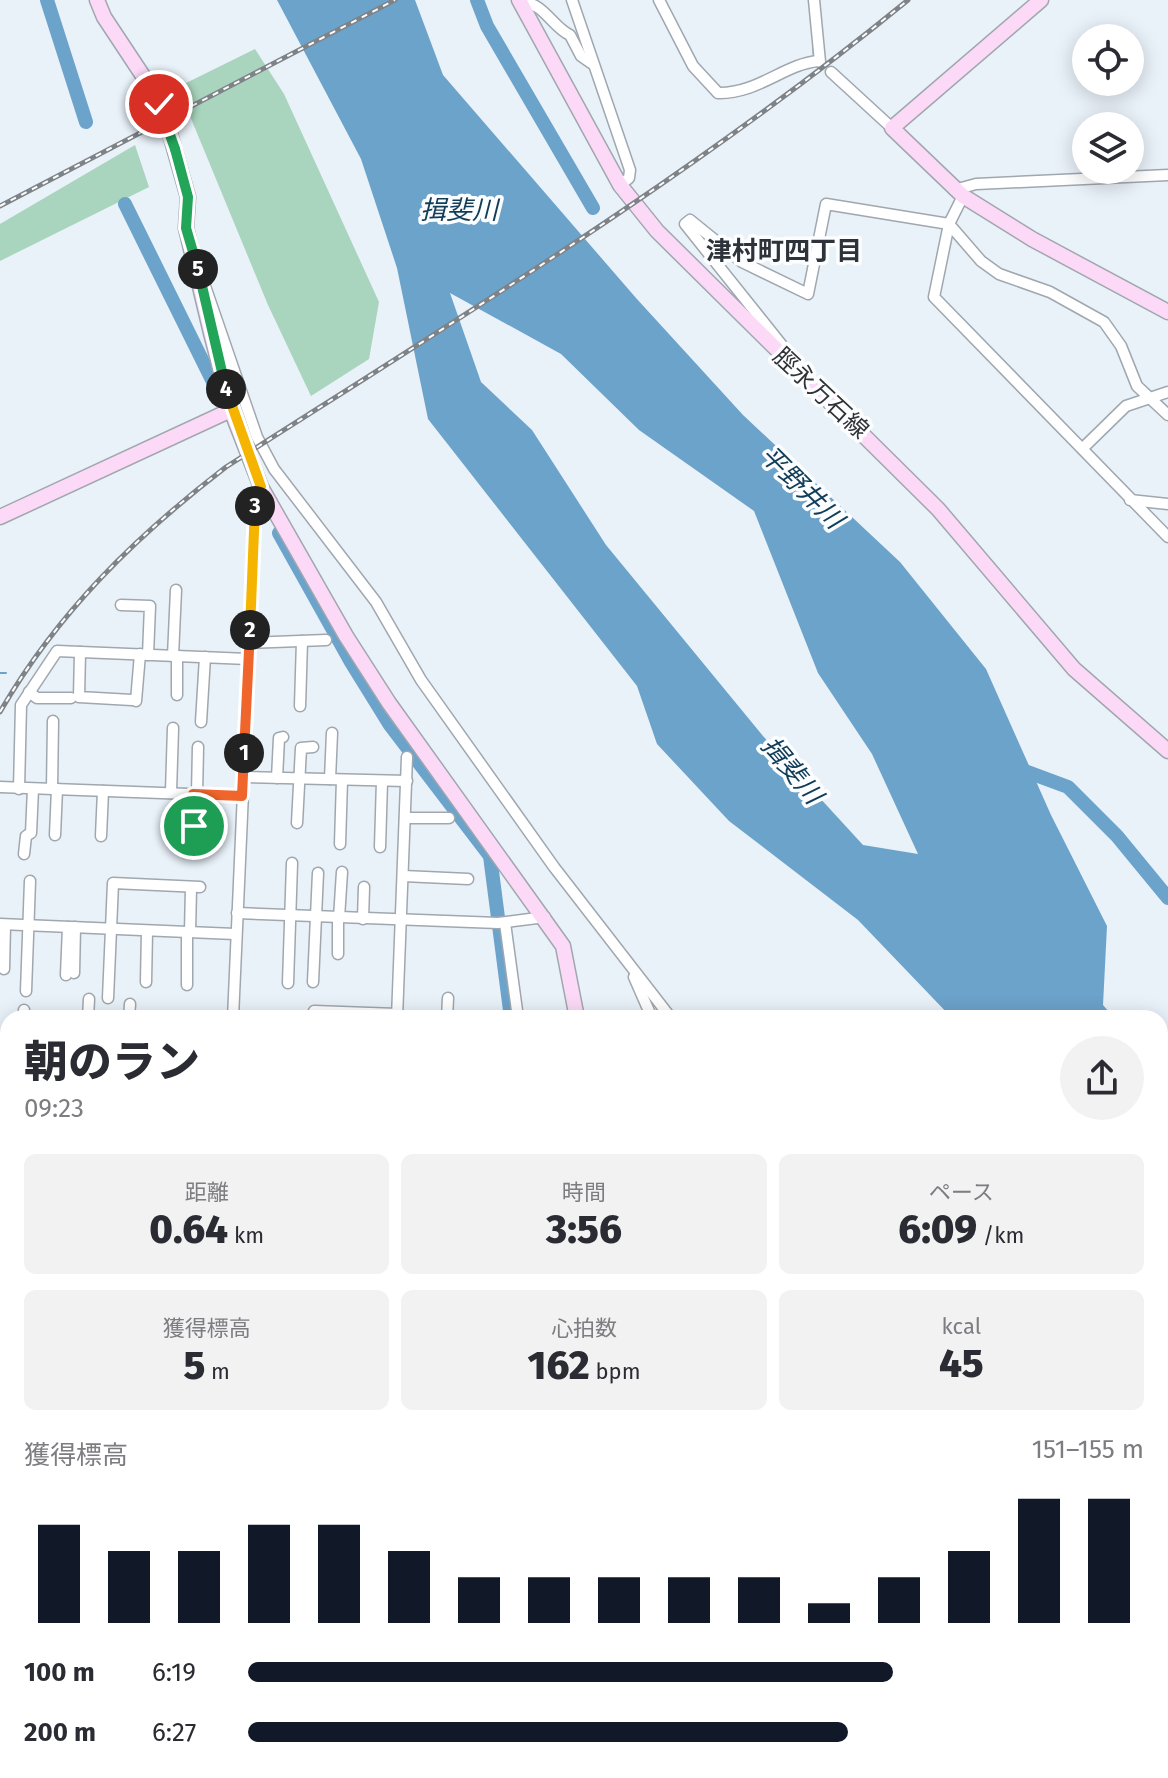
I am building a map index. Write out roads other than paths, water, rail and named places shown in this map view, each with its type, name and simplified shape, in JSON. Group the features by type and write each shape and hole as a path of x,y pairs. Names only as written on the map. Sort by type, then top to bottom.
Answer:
{"street":[{"path":"97,0 104,17 147,82 170,134 188,197 186,228 198,269 257,437 274,469 376,602 453,725 665,1010"},
{"path":"572,0 630,170 629,178 620,185"},
{"path":"659,0 693,66 718,93 773,81 800,63 819,61 814,0"},
{"path":"892,128 1041,0"},
{"path":"520,2 538,5 560,31 570,35 581,56 591,63"},
{"name":"脛永万石線","path":"520,2 620,185 657,231 819,392 860,427 938,509 1074,669 1168,751"},
{"path":"831,72 959,193 1032,239 1168,312"},
{"path":"1168,175 976,184 959,193 949,224 934,297 1168,537"},
{"path":"819,392 685,224 690,220 742,262 808,294 826,204 949,224 981,261 999,274 1050,292 1113,330 1137,386 1168,415"},
{"path":"198,269 231,410 261,487 389,703 563,946 575,1010"},
{"path":"1083,448 1126,406 1168,392"},
{"path":"0,517 231,410"},
{"path":"233,1010 256,500 261,487"},
{"path":"1130,500 1168,504"},
{"path":"176,590 177,695"},
{"path":"80,652 79,697 134,700 150,606 121,605"},
{"path":"249,643 326,640"},
{"path":"300,706 302,641"},
{"path":"19,789 21,705 57,651 248,659"},
{"path":"201,722 205,657"},
{"path":"29,692 37,698 71,698"},
{"path":"53,721 55,835"},
{"path":"171,792 173,728"},
{"path":"332,733 340,844"},
{"path":"277,778 279,738 283,737"},
{"path":"189,838 194,826 198,747"},
{"path":"294,823 295,779 301,748 313,747"},
{"path":"397,1010 407,757"},
{"path":"243,777 407,781"},
{"path":"380,847 382,781"},
{"path":"0,787 242,796"},
{"path":"24,854 26,836 31,833 33,789"},
{"path":"101,836 103,791"},
{"path":"405,818 449,818"},
{"path":"288,983 292,863"},
{"path":"338,954 342,872"},
{"path":"313,982 318,873"},
{"path":"403,876 468,879"},
{"path":"26,991 30,881"},
{"path":"108,998 113,883 195,887 188,932 187,985"},
{"path":"363,919 364,887"},
{"path":"237,913 505,923 545,917"},
{"path":"505,923 517,1010"},
{"path":"4,969 3,924 235,934"},
{"path":"70,974 72,927"},
{"path":"146,982 147,931"},
{"path":"628,964 648,1010"},
{"path":"447,1010 448,998"},
{"path":"88,1010 89,999"},
{"path":"130,1004 130,1010"}],"water":[{"name":"揖斐川","path":"277,0 415,0 443,75 636,298 743,415 900,562 986,669 1051,815 1107,926 1103,1005 1107,1010 944,1010 858,920 729,821 657,744 637,686 428,419 397,268 361,159","holes":["450,293 561,354 639,430 754,511 818,673 872,754 918,854 863,845 763,736 606,545 532,430 481,382"]}],"waterway":[{"path":"47,0 86,122"},
{"path":"477,0 487,26 593,208"},
{"path":"813,44 814,57"},
{"path":"125,204 220,396"},
{"path":"279,533 390,725 490,856 510,1010"},
{"path":"0,673 6,673"},
{"name":"平野井川","path":"1014,767 1068,787 1117,836 1168,898"}],"railway":[{"path":"0,206 395,0"},
{"path":"0,712 47,641 101,578 160,521 226,467 488,300 660,185 744,126 908,0"}],"district":[{"name":"津村町四丁目","path":"784,251"}]}
